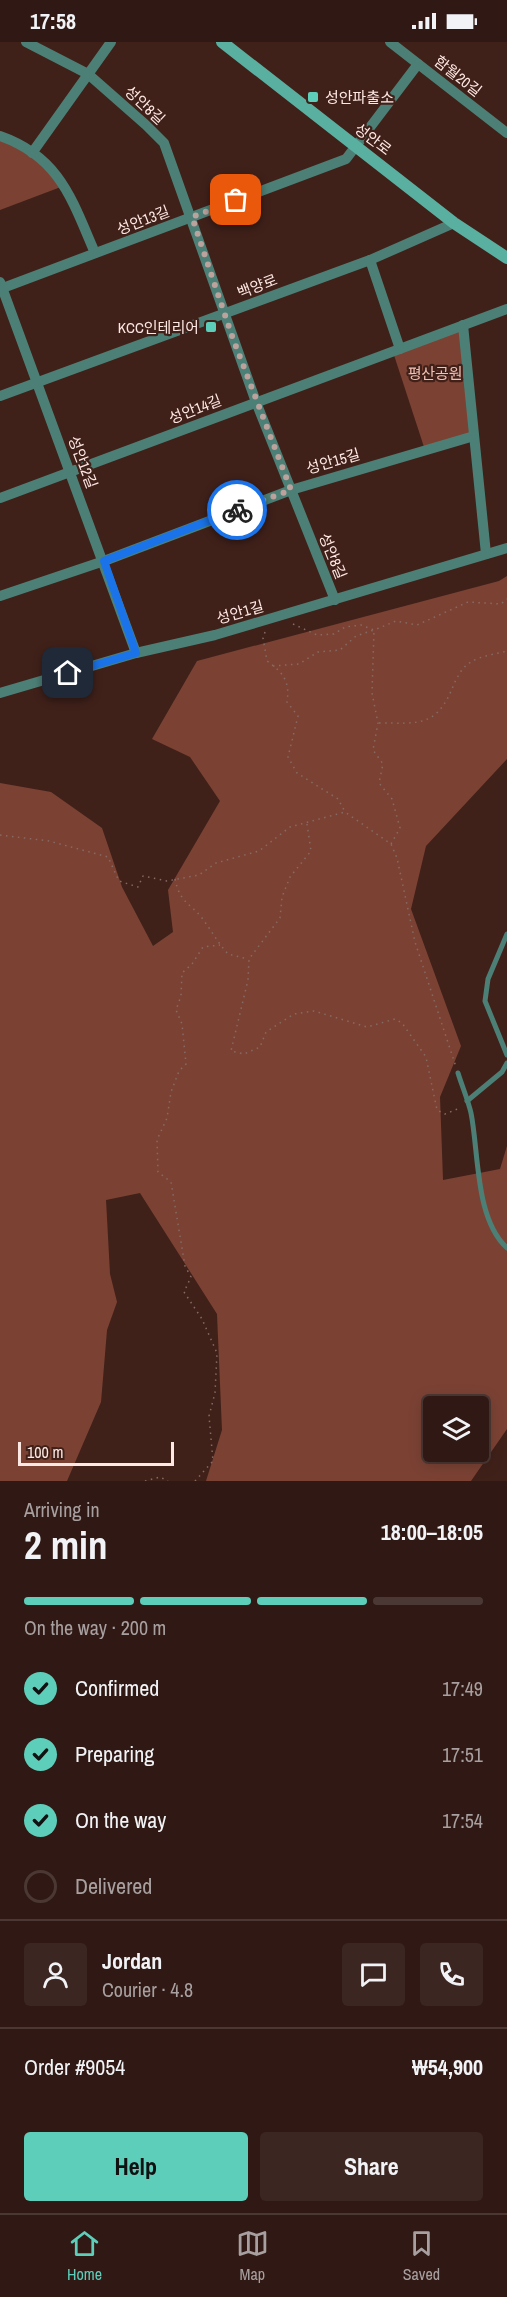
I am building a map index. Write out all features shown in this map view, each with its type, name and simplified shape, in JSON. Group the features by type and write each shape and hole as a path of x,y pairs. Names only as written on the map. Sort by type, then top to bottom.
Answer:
{"street":[{"name":"성안8길","path":"26,42 88,74 146,124 164,144 192,217 256,402 334,600"},
{"path":"32,153 111,42"},
{"name":"성안로","path":"222,42 454,223 507,258"},
{"name":"함월20길","path":"390,42 507,133"},
{"name":"성안13길","path":"1,286 346,159 418,64"},
{"path":"0,136 21,144 66,185 95,253"},
{"name":"백양로","path":"0,396 370,260 454,223"},
{"path":"370,260 400,349"},
{"name":"성안12길","path":"1,286 71,471 136,653"},
{"name":"성안14길","path":"0,498 507,309"},
{"path":"463,325 486,554"},
{"name":"성안15길","path":"0,596 104,561 291,490 474,436"},
{"name":"성안1길","path":"0,693 136,653 215,635 507,548"}],"lane":[{"path":"507,934 488,979 485,1001 507,1055"},
{"path":"467,1103 502,1072 507,1063"},
{"path":"458,1073 467,1103 488,1220 500,1242 507,1248"}],"path":[{"path":"273,666 299,664 318,652 340,650 356,636 396,621 417,625 468,602 501,604 507,599"},
{"path":"270,619 263,638 267,661 283,672 289,688 287,702 298,716 288,757 297,773 338,799 345,812 391,844 397,858 415,942 458,1073"},
{"path":"285,624 293,624 318,636 334,634 345,627 361,625 374,630"},
{"path":"374,630 372,693 378,723 373,750 383,764 379,783 392,799 400,828 391,844"},
{"path":"378,723 411,725 433,717 449,698 459,673 470,662 507,651"},
{"path":"0,835 49,841 108,857 119,881 138,887 143,876 167,881 199,875 216,863 259,851 290,827 345,812"},
{"path":"307,823 311,851 290,877 282,897 280,918 249,959 248,980 231,1051 244,1054 260,1047 266,1032 294,1014 314,1011 367,1027 395,1019 402,1023 426,1057 437,1110 445,1114 467,1103"},
{"path":"175,879 178,894 204,921 228,954 249,959"},
{"path":"195,1481 213,1461 209,1416 215,1393 218,1353 202,1319 184,1292 191,1277 185,1266 171,1182 158,1172 157,1140 167,1118 171,1092 178,1071 186,1064 182,1024 176,1010 181,996 182,972 192,964 203,947 220,945"},
{"path":"145,1481 160,1477 168,1481"}],"green space":[{"path":"0,136 21,144 66,185 0,210"},
{"name":"평산공원","path":"463,325 474,436 425,450 393,352"},
{"path":"507,576 507,759 426,846 411,909 461,1046 440,1097 443,1180 500,1169 507,1146 507,1429 489,1455 489,1396 423,1396 423,1462 484,1462 471,1481 206,1481 222,1430 217,1314 140,1193 106,1200 110,1274 117,1302 107,1330 101,1402 67,1481 0,1481 0,783 51,792 102,828 122,887 153,946 173,932 168,890 220,801 190,757 152,739 197,661 499,581"}],"way so far":[{"path":"236,200 192,217 232,336 291,490 237,510"}],"place":[{"name":"성안파출소","path":"313,97"},
{"name":"KCC인테리어","path":"211,327"}],"route":[{"path":"68,673 136,653 104,561 237,510"}]}
